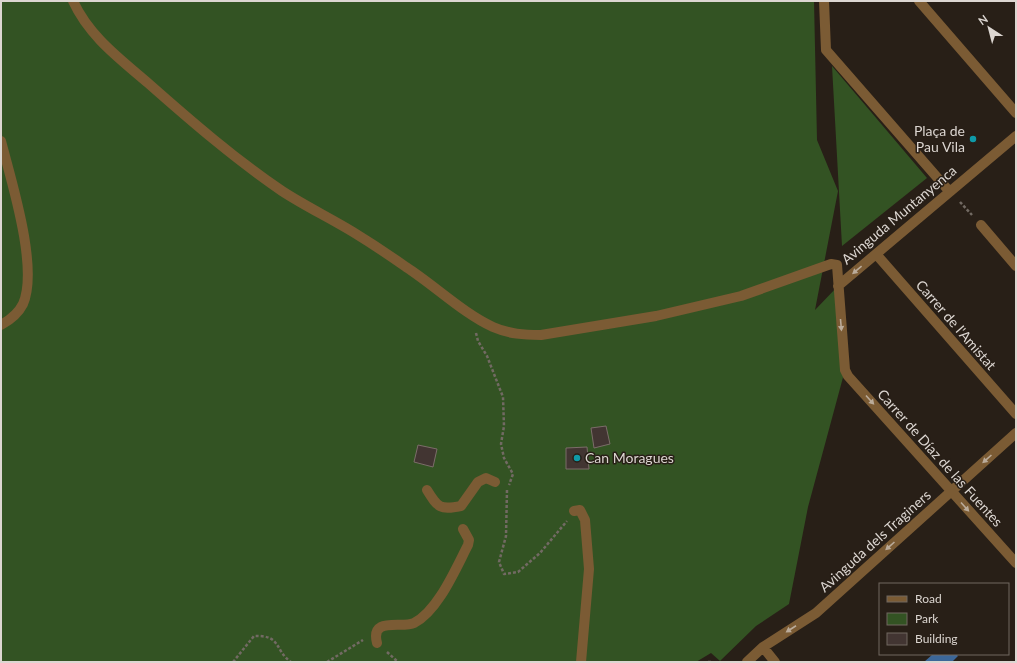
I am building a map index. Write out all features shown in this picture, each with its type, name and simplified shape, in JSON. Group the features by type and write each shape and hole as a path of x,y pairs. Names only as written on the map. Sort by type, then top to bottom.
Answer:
{"street":[{"path":"73,1 84,21 102,42 230,153 283,191 354,233 414,272 472,315 502,331 527,335 541,335 656,316 741,296 831,264 837,265 838,286"},
{"path":"824,1 826,50 949,191"},
{"path":"919,1 1016,112"},
{"name":"Avinguda Muntanyenca","path":"838,286 1016,136"},
{"path":"1,141 25,242 28,284 22,306 12,318 1,325"},
{"path":"981,225 1016,266"},
{"name":"Carrer de l'Amistat","path":"876,254 1016,414"},
{"name":"Carrer de Díaz de las Fuentes","path":"838,286 845,370 848,376 1016,563"},
{"name":"Avinguda dels Traginers","path":"748,662 763,647 816,613 1016,433"},
{"path":"427,490 436,504 446,509 461,506 478,482 486,478 495,482"},
{"path":"574,511 580,510 585,520 589,569 581,662"},
{"path":"377,640 377,632 381,627 388,624 414,623 429,611 438,600 468,545 469,540 463,529"},
{"path":"763,647 775,662"}],"path":[{"path":"959,201 981,225"},
{"path":"472,315 478,342 487,356 503,396 504,426 501,444 504,458 513,474 507,489 506,536 499,562 504,574 518,572 534,558 565,524 574,511"},
{"path":"234,662 254,636 264,636 274,640 287,659 291,662"},
{"path":"327,662 362,640 377,640"}],"green space":[{"path":"1,1 814,1 817,140 838,191 815,310 838,286 845,370 808,507 789,604 756,626 720,661 711,653 696,662 1,662"},
{"path":"832,66 927,178 842,246"}],"water":[{"path":"932,655 958,656 952,662 924,662"}],"building":[{"path":"606,426 610,444 594,448 591,428"},
{"path":"418,445 437,449 433,467 414,462"},
{"name":"Can Moragues","path":"587,447 589,469 566,469 566,448"}],"place":[{"name":"Plaça de Pau Vila","path":"973,139"},
{"name":"Can Moragues","path":"577,458"}]}
